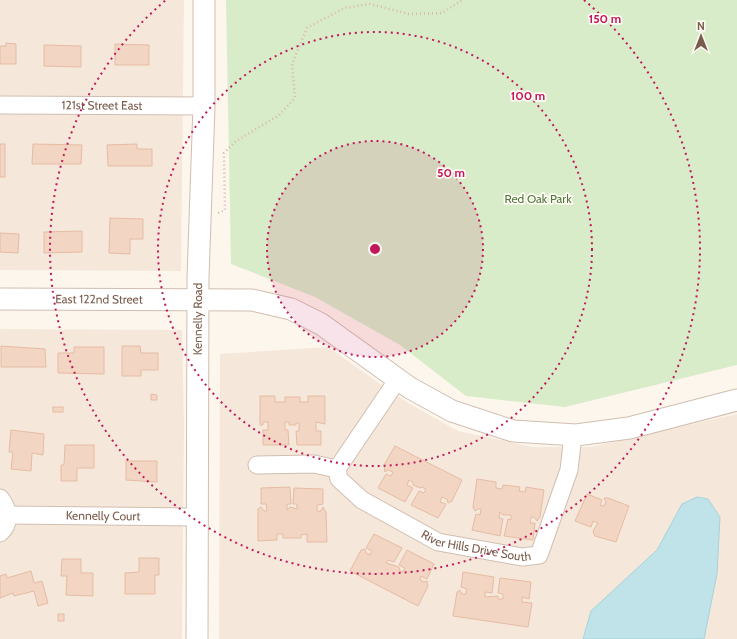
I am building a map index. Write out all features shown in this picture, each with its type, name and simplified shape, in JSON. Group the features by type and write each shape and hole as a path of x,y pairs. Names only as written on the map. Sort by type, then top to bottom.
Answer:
{"street":[{"name":"Kennelly Road","path":"197,639 198,300 204,106 204,0"},
{"name":"121st Street East","path":"0,105 204,106"},
{"name":"East 122nd Street","path":"0,299 198,300"},
{"path":"198,300 252,300 291,309 321,324 398,379 452,411 513,431 574,435 629,428 737,400"},
{"path":"257,465 314,464 337,469 398,379"},
{"name":"River Hills Drive South","path":"337,469 339,479 362,500 438,542 522,557 538,556 569,470 574,435"},
{"path":"0,498 6,506 8,515 7,524 0,533"},
{"name":"Kennelly Court","path":"8,515 198,517"}],"path":[{"path":"211,216 225,210 224,153 236,141 278,116 294,98 292,64 307,28 344,8 370,4 409,14 442,13 462,0"}],"shaded area":[{"path":"0,0 184,0 181,271 0,270"},
{"path":"0,329 182,330 184,425 182,639 0,639"},
{"path":"328,347 403,400 458,431 533,447 590,447 737,414 737,639 219,639 220,354"}],"green space":[{"name":"Red Oak Park","path":"226,0 737,0 737,365 565,407 466,396 400,345 315,297 231,264"}],"water":[{"path":"697,497 708,499 720,517 717,574 704,639 583,639 591,611 657,550 682,504"}],"building":[{"path":"6,43 16,44 16,64 0,64 0,46 6,46"},
{"path":"115,44 149,45 149,65 115,65"},
{"path":"44,45 81,46 81,67 44,66"},
{"path":"0,144 5,144 5,177 0,177"},
{"path":"33,144 82,145 81,164 32,164"},
{"path":"137,144 137,149 152,149 152,166 108,166 107,145"},
{"path":"110,218 143,219 143,239 130,239 130,254 109,253"},
{"path":"82,231 82,252 44,253 44,232"},
{"path":"0,233 19,234 18,253 0,252"},
{"path":"1,346 45,349 46,367 1,367"},
{"path":"122,346 140,346 141,353 158,353 158,370 141,370 141,376 122,376"},
{"path":"74,347 104,347 104,374 58,373 58,353 74,353"},
{"path":"151,394 157,395 157,400 151,400"},
{"path":"260,396 275,396 275,402 285,402 285,397 300,397 300,402 308,402 308,396 325,396 325,424 316,422 316,431 321,431 321,445 297,445 296,431 299,431 299,423 296,423 296,425 289,425 289,422 285,422 285,430 288,430 289,445 263,445 263,430 268,430 268,422 263,422 263,425 260,425"},
{"path":"53,407 63,407 63,412 53,412"},
{"path":"11,430 44,434 43,455 32,453 31,471 11,469 13,452 9,452"},
{"path":"65,445 94,445 94,468 77,468 77,481 61,481 61,465 64,465"},
{"path":"395,446 462,480 452,501 448,503 447,499 442,497 440,502 446,504 438,518 411,505 419,491 424,493 426,489 413,485 413,482 409,480 407,485 413,488 405,502 378,488 386,474 391,476 393,472 388,470 385,472 384,465"},
{"path":"126,461 157,461 157,482 126,480"},
{"path":"477,479 496,482 496,488 502,489 503,485 520,487 519,491 525,492 526,487 544,490 540,517 537,521 534,517 531,517 530,523 535,523 533,540 504,536 508,519 511,520 511,515 503,515 500,512 499,518 503,519 500,536 472,530 476,514 480,515 481,509 475,511 473,507"},
{"path":"290,487 291,504 287,504 287,510 290,507 297,509 297,504 293,504 294,488 323,489 323,504 317,505 317,511 321,511 323,507 326,512 327,542 307,542 307,534 301,535 301,538 283,538 283,534 277,534 277,540 258,541 258,509 261,507 264,511 267,511 266,504 261,504 261,488"},
{"path":"587,494 602,500 600,505 604,506 606,502 604,498 608,498 629,506 616,542 595,536 593,531 598,523 593,521 591,527 575,521"},
{"path":"374,534 402,548 394,562 388,560 386,563 399,567 400,571 403,572 405,568 399,565 407,550 434,564 427,579 421,576 420,580 424,582 427,581 428,586 418,606 350,571 361,550 365,549 366,553 370,555 372,551 366,548"},
{"path":"139,558 159,558 159,575 155,575 155,594 125,594 125,573 139,572"},
{"path":"62,559 81,559 81,573 93,573 93,596 66,595 67,576 61,576"},
{"path":"31,571 34,583 42,581 48,603 38,606 34,591 14,596 13,593 0,598 0,576 6,574 7,578"},
{"path":"463,572 494,577 492,593 485,592 485,597 498,596 498,599 503,599 503,594 498,593 500,578 531,582 529,599 522,597 522,602 532,603 528,627 453,616 457,592 460,590 462,594 466,594 467,589 461,587"},
{"path":"58,614 64,614 64,621 58,621"}]}
